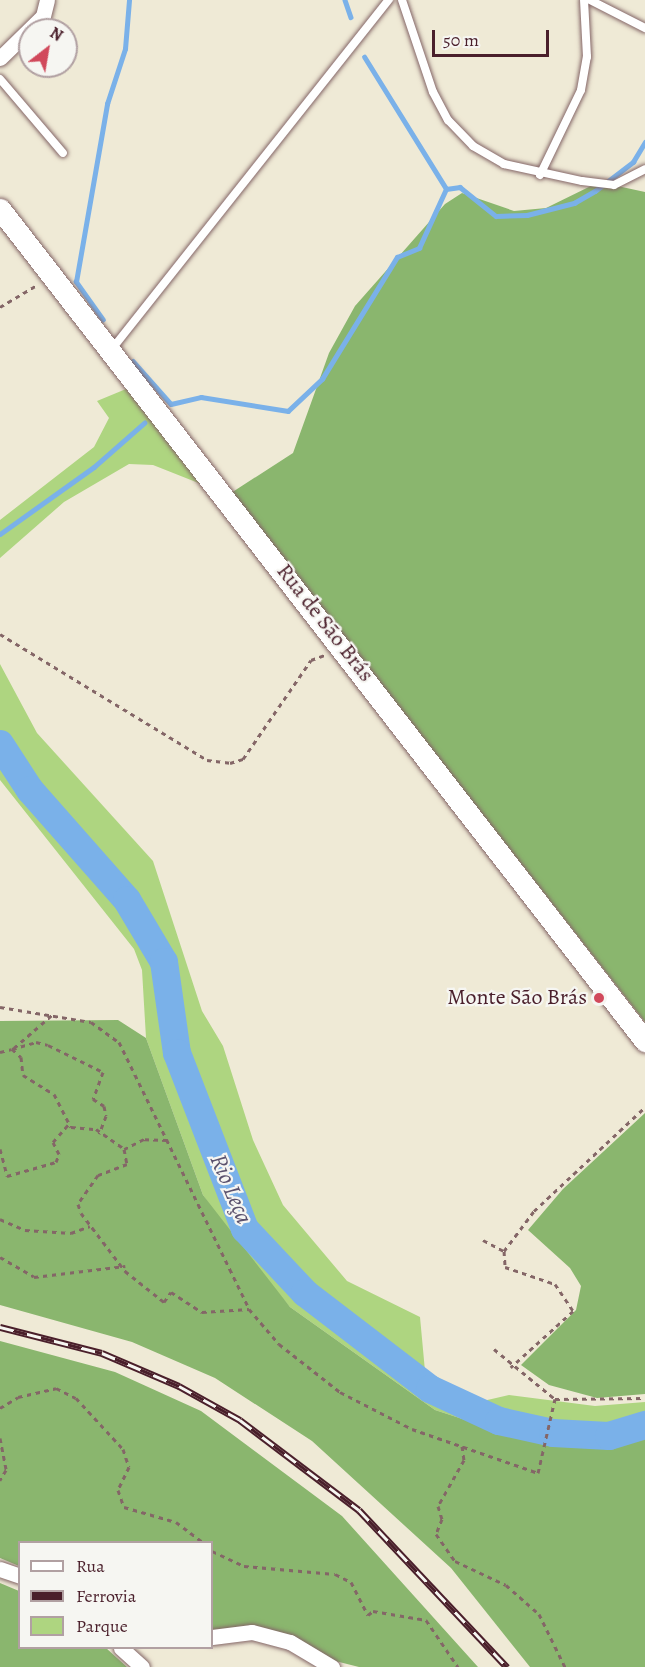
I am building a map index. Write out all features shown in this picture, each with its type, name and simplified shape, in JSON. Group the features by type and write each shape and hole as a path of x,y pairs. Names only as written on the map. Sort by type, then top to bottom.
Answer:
{"main road":[{"name":"Rua de São Brás","path":"0,209 338,639 645,1041"}],"street":[{"path":"2,53 43,16 47,0"},
{"path":"0,1569 18,1575"},
{"path":"213,1637 252,1632 290,1642 332,1667"},
{"path":"122,1649 142,1667"}],"lane":[{"path":"112,349 389,0"},
{"path":"402,0 448,120 472,147 504,164 540,175 582,181 614,185 645,169"},
{"path":"540,175 581,90 587,57 584,0"},
{"path":"590,0 645,28"},
{"path":"0,79 63,153"}],"path":[{"path":"0,307 51,276"},
{"path":"0,634 207,759 230,763 243,759 311,660 321,660 338,639"},
{"path":"0,1007 54,1014 91,1022 119,1042 249,1309 279,1344 340,1392 387,1418 538,1473 554,1401"},
{"path":"12,1049 54,1014"},
{"path":"0,1052 42,1044 103,1072 93,1099 104,1106 106,1116 99,1134"},
{"path":"12,1049 21,1057 26,1080 54,1094 68,1125 99,1134 124,1149 127,1164 108,1167 78,1204 90,1226 124,1266 164,1302 171,1292 202,1312 249,1309"},
{"path":"511,1367 573,1311 555,1284 505,1267 504,1251 534,1211 645,1107"},
{"path":"0,1149 7,1176 56,1162 59,1154 53,1142 68,1125"},
{"path":"124,1149 144,1139 167,1140"},
{"path":"0,1219 26,1230 71,1233 90,1226"},
{"path":"483,1240 504,1251"},
{"path":"0,1257 34,1277 124,1266"},
{"path":"494,1349 511,1367 554,1401 645,1398"},
{"path":"0,1408 18,1397 56,1388 76,1398 123,1449 129,1467 118,1490 124,1507 176,1522 202,1541"},
{"path":"0,1438 6,1470 0,1480"},
{"path":"462,1446 464,1460 438,1506 441,1519 436,1534 455,1561 506,1584 539,1614 565,1667"},
{"path":"213,1551 244,1566 335,1574 351,1582 368,1615 373,1611 426,1620 458,1667"}],"green space":[{"path":"599,182 645,192 645,1022 231,493 293,453 329,353 355,306 445,204 462,193 514,211 546,208"},
{"path":"126,389 201,484 153,465 129,464 64,502 0,558 0,520 94,447 109,418 97,401"},
{"path":"0,664 37,733 153,861 202,1011 223,1046 253,1140 283,1205 347,1281 420,1317 425,1371 483,1401 509,1395 595,1406 645,1402 645,1439 591,1446 521,1438 435,1410 290,1307 239,1248 203,1195 146,1038 142,970 134,949 0,780"},
{"path":"118,1020 146,1038 203,1195 290,1307 435,1410 521,1438 591,1446 645,1439 645,1667 530,1667 451,1568 312,1441 215,1378 132,1342 0,1305 0,1021"},
{"path":"645,1113 645,1394 597,1398 549,1385 521,1365 576,1310 581,1286 570,1268 528,1230 563,1189"},
{"path":"0,1341 115,1372 201,1411 342,1516 478,1667 359,1667 213,1630 213,1541 18,1541 18,1566 0,1558"},
{"path":"0,1583 18,1591 18,1649 107,1649 127,1667 0,1667"}],"waterway":[{"path":"103,320 76,282 107,104 125,49 129,0"},
{"path":"345,0 351,17"},
{"path":"133,361 171,404 201,397 288,411 322,379 397,257 419,248 446,189 364,57"},
{"path":"446,189 460,187 496,216 527,215 574,203 595,191 633,162 645,142"},
{"path":"0,534 94,467 144,423"},
{"name":"Rio Leça","path":"0,744 30,790 127,900 164,962 177,1053 245,1229 305,1293 430,1389 499,1421 553,1433 609,1436 645,1425"}],"railway":[{"path":"0,1327 102,1353 179,1386 240,1420 359,1510 507,1667"}],"place":[{"name":"Monte São Brás","path":"599,998"}]}
